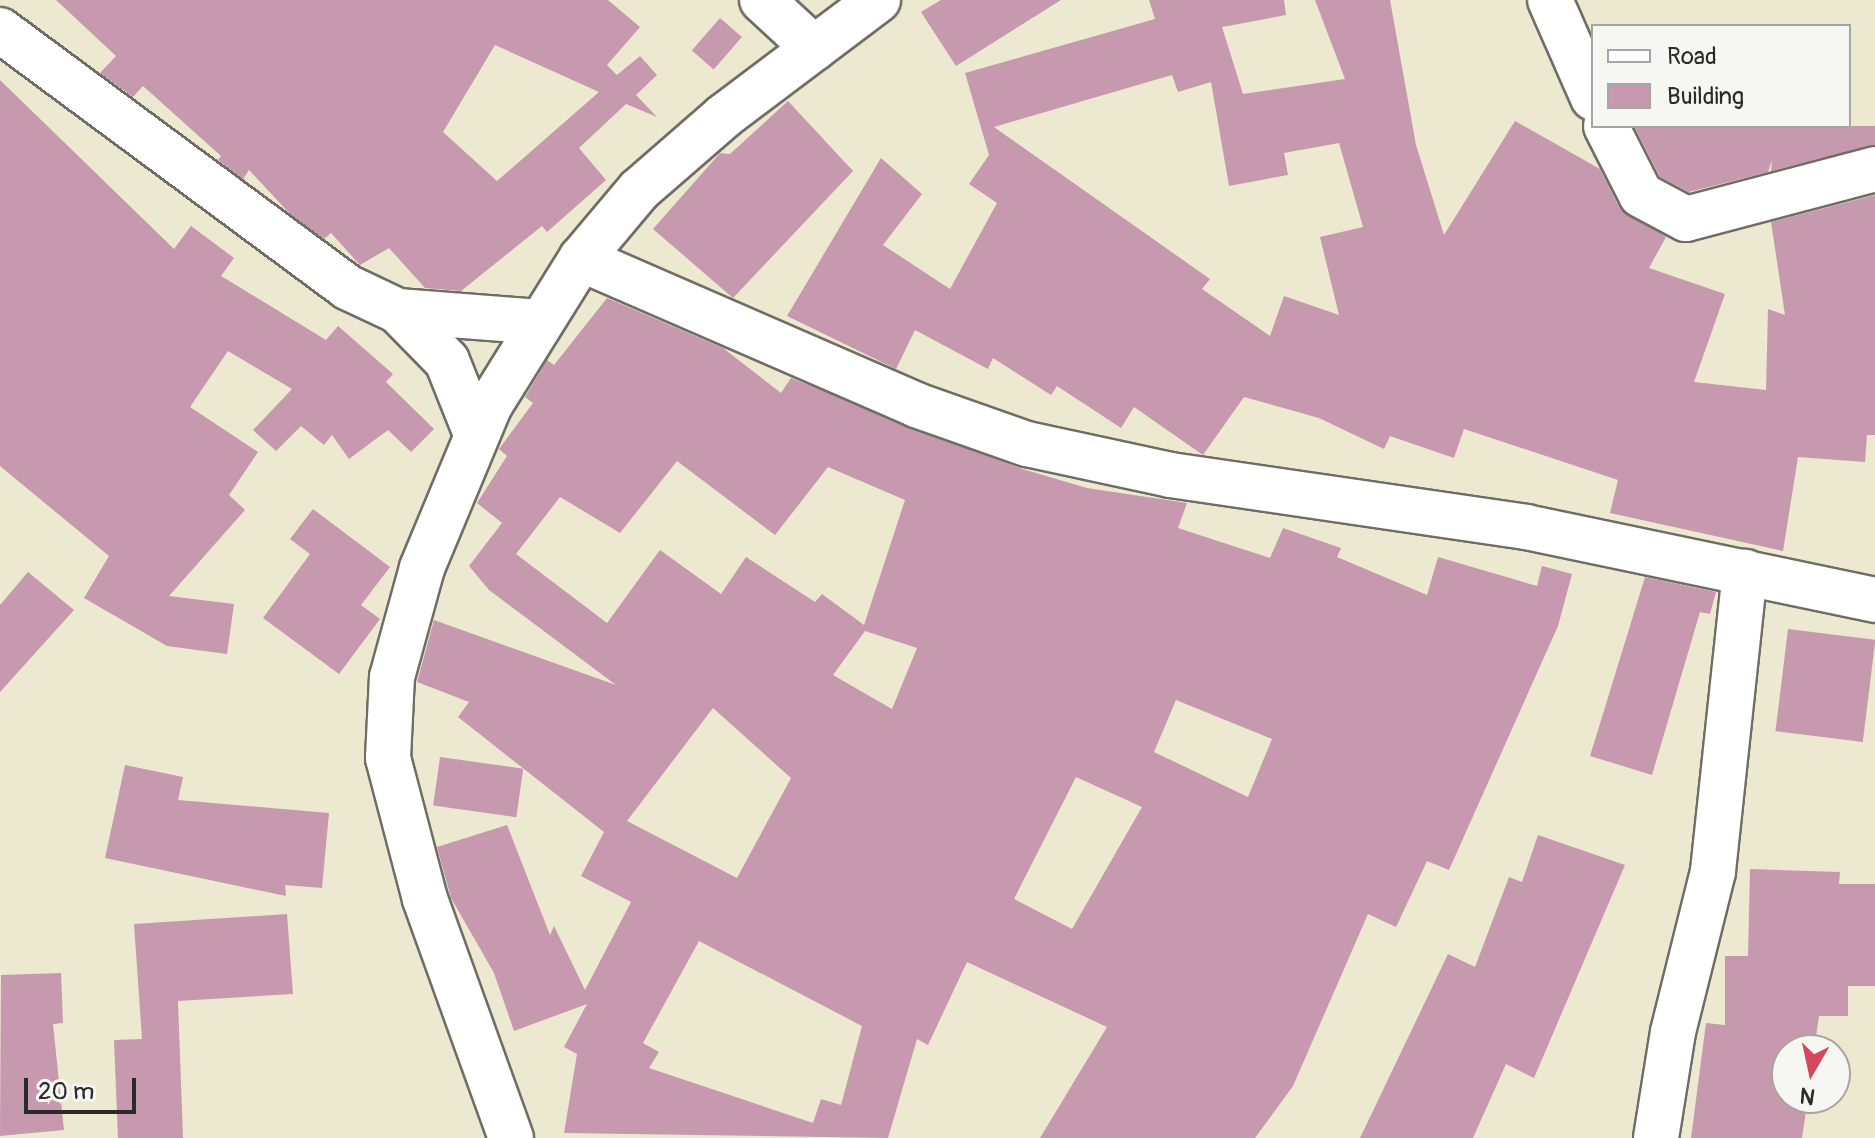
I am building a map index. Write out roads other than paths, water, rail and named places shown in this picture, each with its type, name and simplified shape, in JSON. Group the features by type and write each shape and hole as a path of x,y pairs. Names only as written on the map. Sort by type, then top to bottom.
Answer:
{"street":[{"path":"762,0 814,48"},
{"path":"511,1138 425,899 388,758 392,677 422,568 476,434 540,322 581,259 639,190 878,0"},
{"path":"1550,0 1591,93"},
{"path":"0,30 347,287 398,311 447,361 476,434"},
{"path":"1607,128 1641,195 1686,219 1875,169"},
{"path":"581,259 916,405 1027,444 1170,475 1526,527 1875,600"},
{"path":"398,311 540,322"},
{"path":"1656,1138 1713,871 1745,572"}]}
